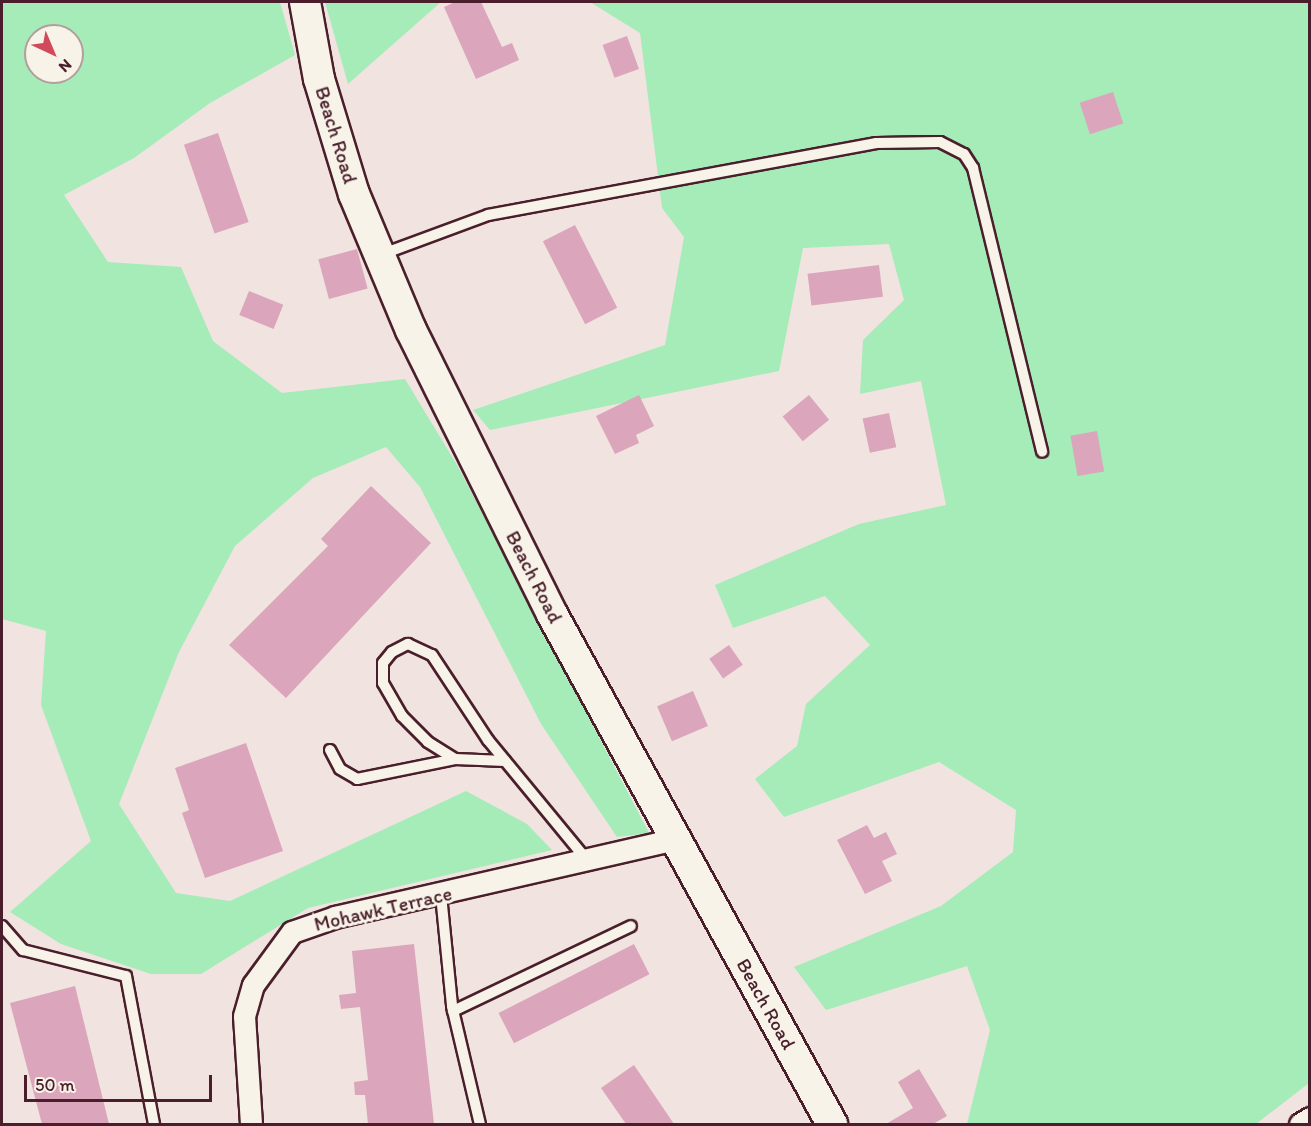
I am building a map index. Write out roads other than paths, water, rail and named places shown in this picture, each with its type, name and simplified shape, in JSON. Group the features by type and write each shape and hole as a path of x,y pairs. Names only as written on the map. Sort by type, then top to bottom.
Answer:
{"street":[{"name":"Beach Road","path":"305,2 319,79 354,194 380,256 552,614 832,1125"},
{"name":"Mohawk Terrace","path":"251,1125 244,1016 270,956 292,932 676,839"},
{"path":"1300,1125 1310,1118"}],"lane":[{"path":"380,256 488,215 876,143 940,142 964,154 973,168 1007,328 1042,452"},
{"path":"455,759 428,742 402,716 383,683 383,663 392,652 408,644 432,655 505,761 587,861"},
{"path":"330,750 340,769 357,779 455,759 505,761"},
{"path":"441,895 453,1011 480,1125"},
{"path":"2,926 23,950 126,976 154,1125"},
{"path":"453,1011 631,926"}]}
